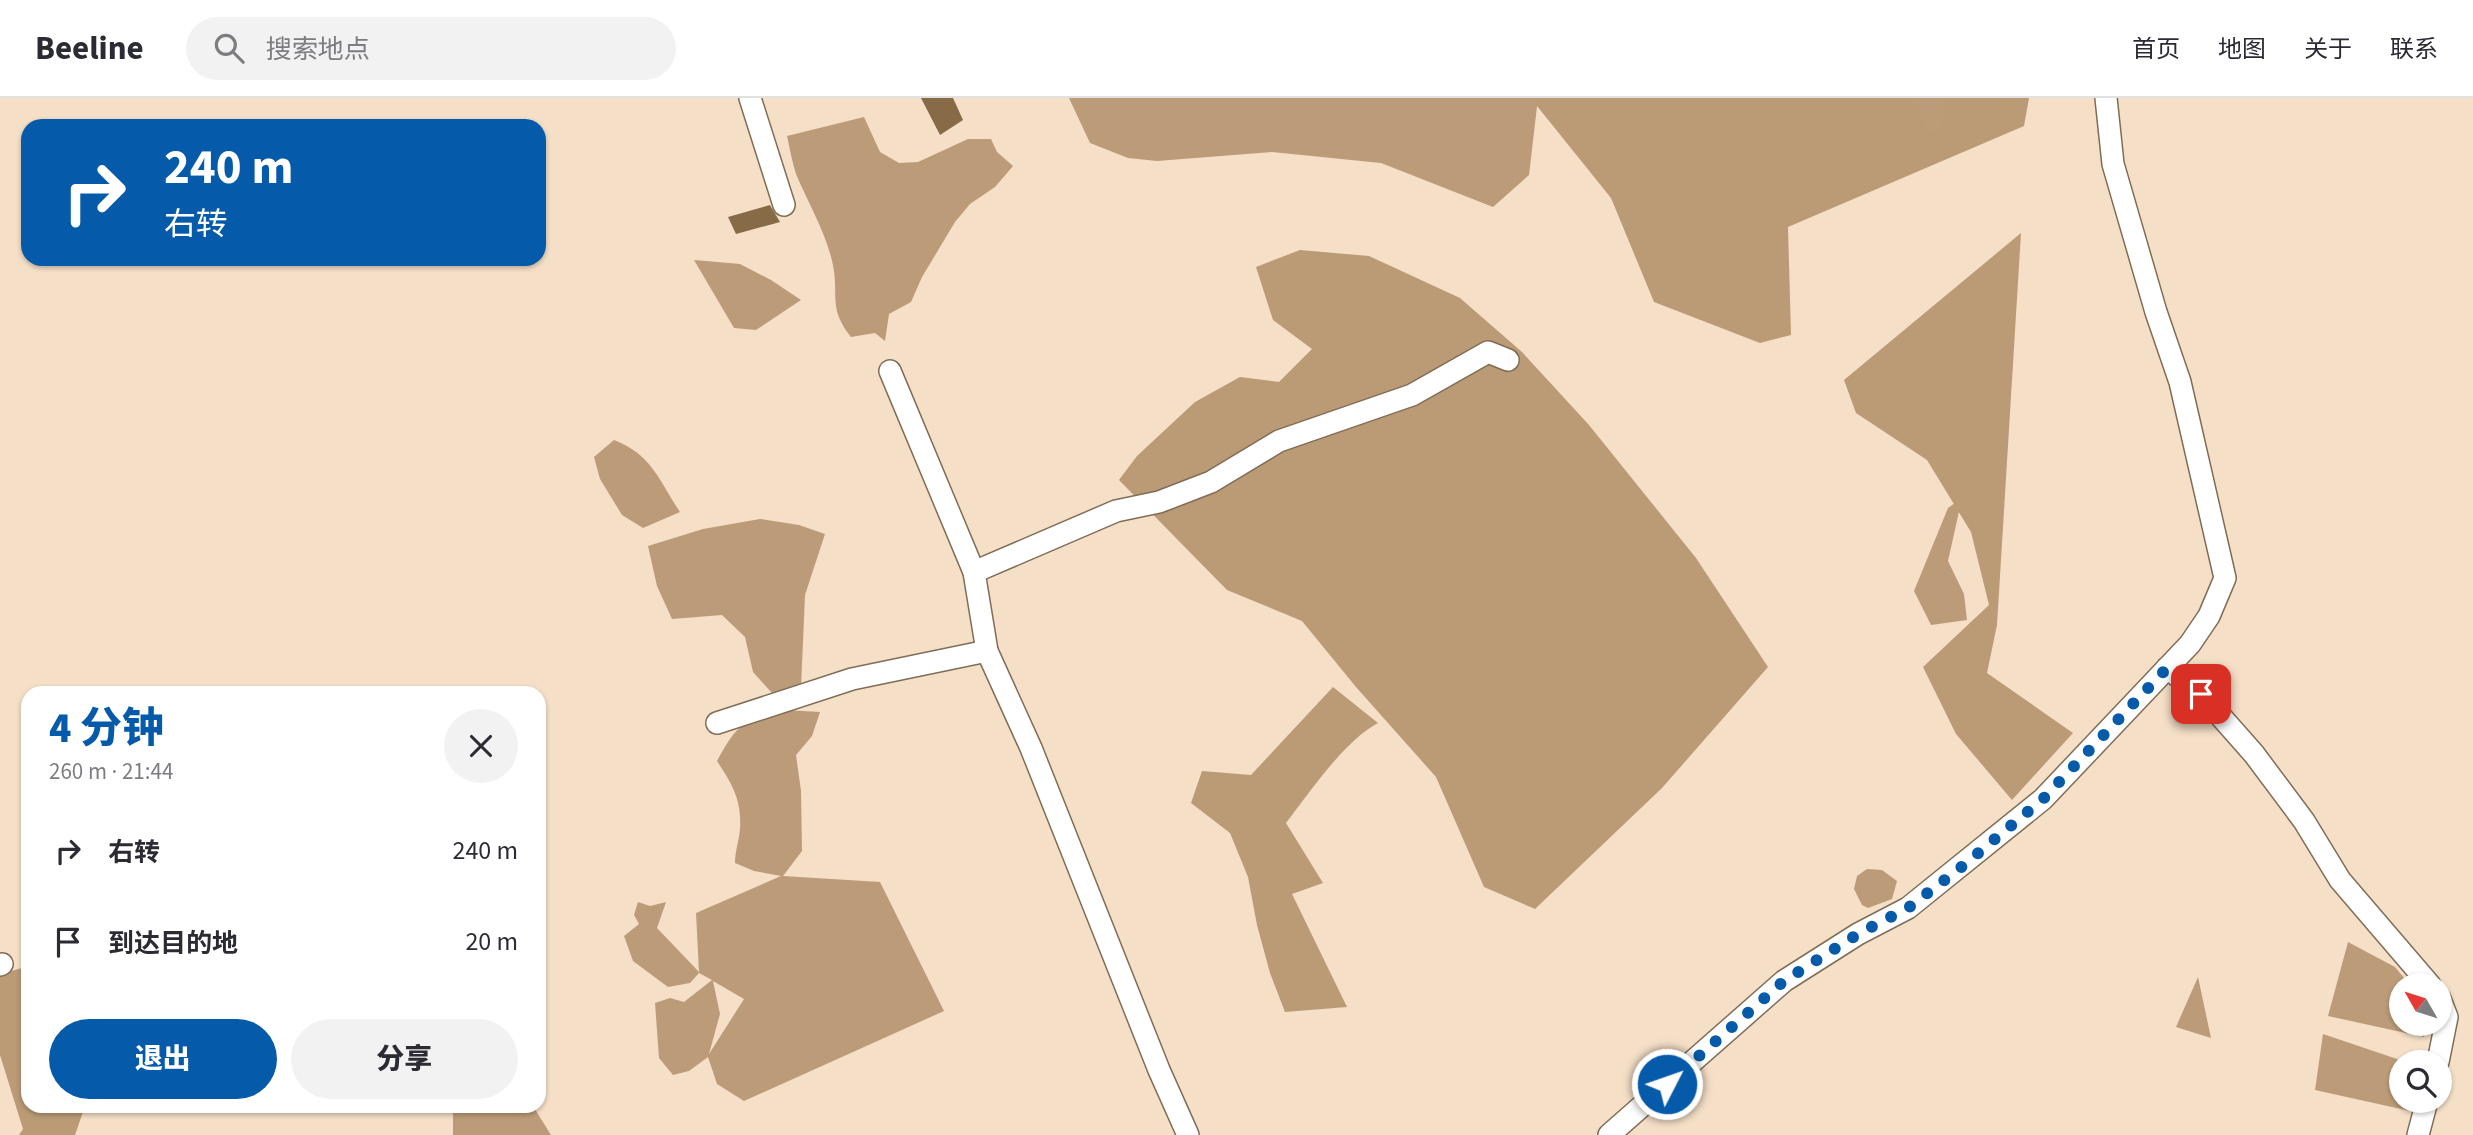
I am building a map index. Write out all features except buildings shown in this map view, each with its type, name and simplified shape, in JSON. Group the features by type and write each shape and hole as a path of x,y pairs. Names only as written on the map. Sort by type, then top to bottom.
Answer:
{"street":[{"path":"750,98 784,205"},
{"path":"1609,1135 1784,981 1858,934 1908,908 2043,799 2190,644 2209,616 2225,578 2180,382 2156,312 2113,164 2106,98"},
{"path":"974,572 1116,510 1159,502 1211,482 1279,441 1412,396 1488,352 1507,360"},
{"path":"890,371 974,572 988,651 1036,761 1159,1070 1188,1135"},
{"path":"717,723 852,679 988,651"},
{"path":"2167,668 2201,694 2254,754 2304,821 2340,880 2420,973"},
{"path":"2418,1135 2424,1113"}],"shaded area":[{"path":"1069,98 1538,98 1529,175 1493,207 1381,163 1272,152 1157,161 1128,158 1090,143"},
{"path":"1536,98 2029,98 2024,126 1788,227 1791,335 1760,343 1654,302 1611,198 1537,106"},
{"path":"1907,98 1945,98 1941,126 1928,135 1922,114"},
{"path":"864,117 880,152 899,163 918,162 968,139 991,139 997,152 1013,166 995,187 970,204 955,222 922,277 911,302 889,314 885,341 875,333 851,337 839,318 830,253 796,174 787,136"},
{"path":"2021,233 1997,625 1987,673 2073,733 2012,800 1956,734 1923,667 1989,605 1971,532 1927,460 1856,413 1844,380"},
{"path":"1300,250 1369,256 1460,298 1522,352 1589,425 1696,558 1768,667 1662,788 1535,909 1484,887 1436,777 1302,621 1227,590 1119,480 1137,456 1195,402 1240,377 1279,382 1312,349 1273,320 1256,267"},
{"path":"694,260 740,264 801,300 756,330 734,328"},
{"path":"614,440 646,460 680,512 643,528 622,515 600,479 594,457"},
{"path":"1962,498 1948,561 1964,594 1967,620 1931,625 1914,591 1948,508"},
{"path":"760,519 799,525 825,534 805,595 801,688 772,693 753,672 745,637 722,615 672,619 657,586 648,546 703,529"},
{"path":"1333,687 1378,723 1340,754 1286,823 1323,883 1292,894 1347,1007 1285,1012 1270,973 1248,877 1230,833 1191,803 1202,771 1251,775"},
{"path":"785,710 820,712 812,736 796,755 801,791 802,851 783,876 880,882 944,1011 744,1101 717,1084 708,1057 689,1071 673,1075 659,1058 655,1003 670,998 684,1002 712,980 699,973 690,983 668,987 633,961 624,936 639,924 634,915 638,902 650,906 666,902 657,928 699,972 696,913 781,876 754,871 735,863 740,829 738,801 717,761 731,738 743,725","holes":["713,981 744,999 709,1054 720,1014"]},
{"path":"1867,869 1882,870 1897,881 1892,899 1868,908 1862,905 1854,889 1857,876"},
{"path":"2348,942 2395,967 2400,973 2389,973 2389,1029 2328,1016"},
{"path":"21,968 21,1113 83,1113 75,1135 19,1135 23,1129 0,1055 0,974"},
{"path":"2198,977 2211,1038 2176,1027"},
{"path":"2323,1034 2389,1056 2389,1106 2315,1090"},
{"path":"453,1113 537,1113 551,1135 453,1135"}],"route":[{"path":"1667,1084 1784,981 1858,934 1908,908 1959,869 2043,799 2167,668 2201,694"}]}
